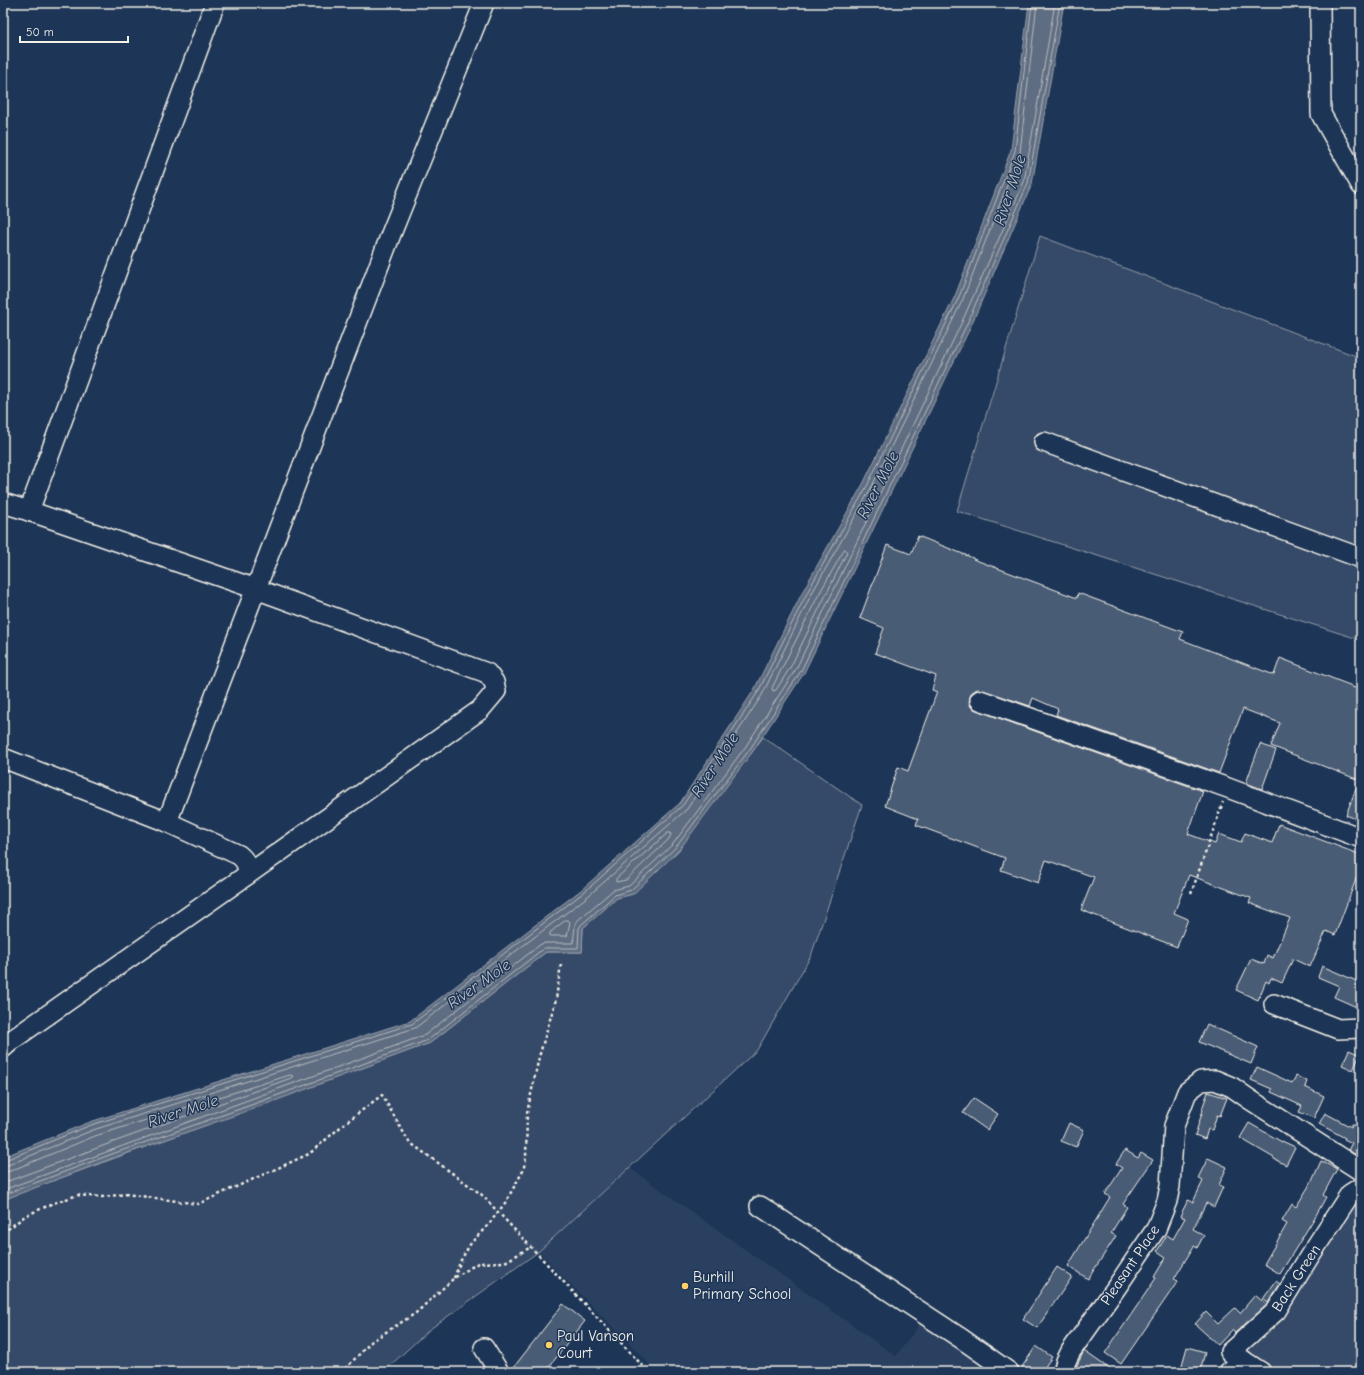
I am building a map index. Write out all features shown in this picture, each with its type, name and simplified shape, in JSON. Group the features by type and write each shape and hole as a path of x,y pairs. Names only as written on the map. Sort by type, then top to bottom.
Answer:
{"street":[{"path":"29,511 214,3"},
{"path":"167,822 391,234 484,3"},
{"path":"1320,3 1321,114 1361,185"},
{"path":"1044,442 1361,558"},
{"path":"3,503 256,589 487,673 494,682 496,690 480,710 12,1040 3,1048"},
{"path":"980,700 1228,788 1361,838"},
{"path":"3,758 167,822 239,855 245,860 248,866 247,875"},
{"path":"1274,1004 1338,1029 1361,1028"},
{"name":"Pleasant Place","path":"1063,1372 1071,1351 1156,1229 1167,1201 1170,1186 1174,1126 1187,1092 1201,1081 1215,1080 1232,1087 1361,1171"},
{"name":"Back Green","path":"1261,1372 1230,1352 1276,1311 1350,1194 1361,1187"},
{"path":"760,1206 880,1284 1009,1372"},
{"path":"484,1348 499,1372"},
{"path":"1228,1372 1243,1360"}],"path":[{"path":"1191,894 1228,788"},
{"path":"454,1278 461,1260 471,1243 505,1203 523,1171 526,1158 527,1113 539,1057 556,999 561,964"},
{"path":"3,1233 25,1216 54,1203 78,1195 102,1196 126,1194 198,1204 309,1154 344,1124 382,1095 409,1142 481,1194 647,1372"},
{"path":"340,1372 346,1368 372,1341 416,1313 454,1278 478,1263 505,1262 531,1247"}],"shaded area":[{"path":"1040,236 1361,358 1361,640 957,511"},
{"path":"763,737 862,805 811,956 757,1050 538,1252 430,1329 383,1372 3,1372 3,1199 430,1043 546,952 582,952 583,928 617,898 633,894 753,751"},
{"name":"Burhill Primary School","path":"630,1168 896,1356 923,1320 999,1372 654,1372 646,1360 538,1252"},
{"path":"1361,1194 1361,1372 1272,1372 1245,1352 1280,1318"}],"water":[{"name":"River Mole","path":"1029,3 1064,3 1032,184 970,328 804,673 753,751 679,850 633,894 617,898 583,928 582,952 546,952 430,1043 253,1109 113,1158 3,1200 3,1157 90,1122 410,1021 581,890 680,803 754,690 804,589 863,484 955,296 1011,150"}],"building":[{"path":"918,536 973,559 1077,598 1078,593 1183,632 1180,639 1274,675 1280,658 1361,690 1361,821 1346,815 1359,780 1271,746 1280,723 1243,709 1219,773 1056,715 1058,709 1033,698 1030,706 978,689 973,691 969,702 971,707 976,710 1203,791 1188,834 1215,844 1219,834 1241,842 1245,833 1272,843 1279,824 1361,855 1361,866 1335,935 1326,931 1310,967 1293,959 1282,983 1271,978 1269,983 1266,981 1258,1000 1236,990 1251,959 1264,964 1267,955 1273,958 1290,918 1249,903 1251,898 1189,875 1174,913 1188,919 1177,947 1081,910 1094,877 1046,860 1038,883 1001,870 1005,858 916,825 918,819 885,806 898,767 908,771 937,692 932,690 936,676 875,653 884,628 860,618 887,545 911,554"},
{"path":"1260,744 1276,750 1262,789 1246,783"},
{"path":"1322,966 1361,983 1361,1009 1334,997 1339,986 1318,977"},
{"path":"1207,1024 1258,1047 1251,1064 1199,1042"},
{"path":"1349,1050 1360,1055 1353,1070 1342,1065"},
{"path":"1257,1067 1292,1083 1296,1076 1307,1081 1305,1087 1324,1096 1314,1118 1299,1112 1302,1106 1271,1092 1272,1089 1251,1080"},
{"path":"1208,1092 1227,1098 1220,1116 1217,1115 1212,1130 1208,1129 1205,1139 1195,1135"},
{"path":"974,1098 998,1114 987,1130 963,1113"},
{"path":"1325,1113 1351,1127 1352,1124 1361,1129 1361,1158 1348,1150 1352,1143 1319,1124"},
{"path":"1069,1123 1084,1130 1076,1147 1061,1141"},
{"path":"1249,1123 1282,1142 1295,1147 1286,1165 1240,1138"},
{"path":"1125,1150 1138,1158 1141,1153 1153,1160 1123,1204 1127,1207 1111,1233 1116,1236 1088,1279 1068,1266 1110,1197 1105,1194 1122,1168 1116,1164"},
{"path":"1208,1158 1227,1167 1219,1185 1223,1187 1214,1207 1206,1203 1193,1229 1204,1235 1197,1248 1194,1246 1174,1279 1178,1281 1121,1364 1105,1353 1156,1278 1154,1277 1166,1257 1157,1251 1167,1235 1173,1239 1185,1218 1180,1216 1188,1200 1193,1202 1203,1181 1198,1178"},
{"path":"1321,1161 1337,1169 1323,1195 1326,1197 1280,1274 1264,1264 1287,1224 1282,1221 1292,1204 1296,1207 1312,1181"},
{"path":"1057,1267 1072,1277 1037,1328 1023,1319"},
{"path":"1276,1281 1280,1284 1268,1303 1263,1299"},
{"path":"1255,1295 1267,1305 1235,1333 1232,1330 1218,1345 1195,1324 1206,1312 1218,1324 1235,1308 1240,1313"},
{"name":"Paul Vanson Court","path":"563,1304 585,1321 545,1372 510,1372"},
{"path":"1036,1346 1052,1357 1041,1372 1029,1372 1022,1367"},
{"path":"1187,1347 1205,1352 1200,1372 1180,1372"},
{"path":"1084,1351 1114,1372 1082,1372 1076,1367"}],"place":[{"name":"Burhill Primary School","path":"685,1286"},
{"name":"Paul Vanson Court","path":"549,1345"}]}
